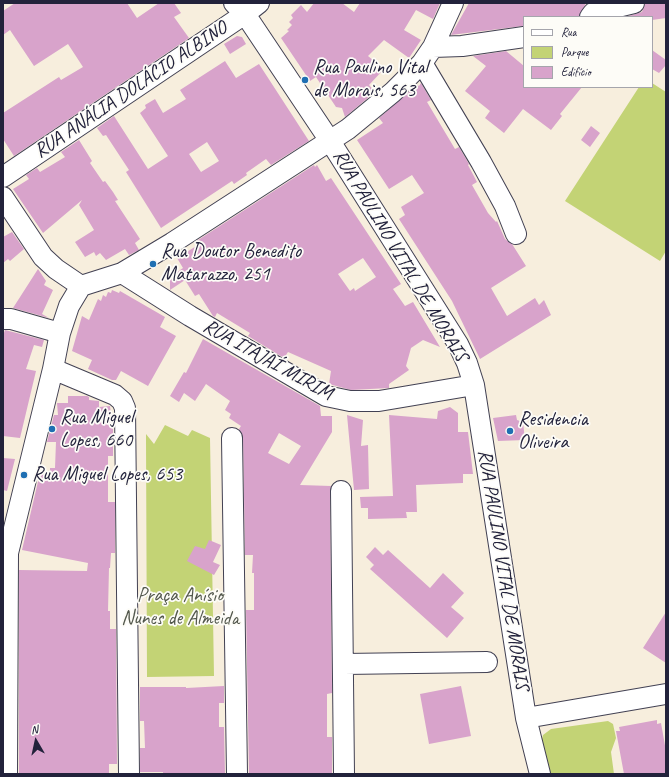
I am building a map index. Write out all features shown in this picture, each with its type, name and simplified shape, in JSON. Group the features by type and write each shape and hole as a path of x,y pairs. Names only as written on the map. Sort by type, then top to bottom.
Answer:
{"street":[{"path":"7,774 5,732 8,553 53,369 60,333 69,306 81,286 122,273 172,243 348,129 393,92 427,55 453,3"},
{"path":"593,11 634,3"},
{"name":"RUA PAULINO VITAL DE MORAIS","path":"246,7 458,344 474,385 526,718 540,774"},
{"name":"RUA ANÁLIA DOLÁCIO ALBINO","path":"3,177 246,7"},
{"path":"427,55 523,37"},
{"path":"427,55 505,206 516,234"},
{"path":"3,197 44,257 56,269 81,286"},
{"name":"RUA ITAJAÍ MIRIM","path":"122,273 190,316 326,396 350,401 379,401 474,385"},
{"path":"3,319 12,319 60,333"},
{"path":"53,369 115,395 122,401 125,408 129,774"},
{"path":"232,438 237,774"},
{"path":"341,491 344,774"},
{"path":"344,664 487,662"},
{"path":"526,718 666,694"}],"green space":[{"path":"653,84 666,92 666,251 660,261 565,201 638,88 653,88"},
{"name":"Praça Anísio Nunes de Almeida","path":"165,425 188,436 192,430 210,438 214,676 147,677 146,434 154,444"},
{"path":"608,721 613,724 616,738 611,752 614,774 548,774 538,755 543,735 551,729"}],"building":[{"path":"15,3 127,3 137,18 159,3 174,3 181,13 174,17 189,38 14,156 3,139 3,113 59,77 61,80 83,67 68,44 34,66 10,30 3,35 3,11"},
{"path":"314,3 342,3 354,12 360,3 440,3 433,19 416,10 404,30 421,40 409,58 384,40 368,56 384,69 369,85 375,92 345,117 342,108 336,107 316,77 310,81 281,38 289,31 287,30 292,25 289,22 293,18 291,15 301,5 307,12"},
{"path":"469,3 586,3 580,16 523,16 523,26 451,35"},
{"path":"666,3 666,18 653,20 653,16 628,16 642,12 645,4"},
{"path":"237,36 242,37 246,44 230,54 224,44"},
{"path":"506,51 523,65 523,88 581,88 560,114 562,116 551,130 523,109 504,133 485,118 490,111 465,91 486,66 473,56"},
{"path":"653,51 666,60 666,65 659,73 653,70"},
{"path":"225,61 236,78 259,64 309,141 271,165 266,159 246,173 247,175 234,184 232,181 161,228 126,172 129,170 106,135 103,136 97,128 114,116 148,169 168,156 140,113 146,108 145,105 155,99 163,113 186,99 180,90","holes":["207,142 219,161 201,172 189,154"]},
{"path":"421,83 431,100 427,102 455,149 459,147 469,164 468,165 477,182 472,185 488,213 496,222 497,221 505,239 512,244 526,266 491,288 507,316 535,298 539,305 544,300 551,315 480,359 452,301 399,219 405,215 401,207 424,193 412,175 389,189 357,140 383,123 379,118"},
{"path":"591,126 600,133 590,147 581,140"},
{"path":"79,140 92,161 90,163 103,182 105,181 113,192 118,200 115,201 140,239 135,243 139,250 129,255 125,249 106,260 100,253 96,256 94,252 85,257 75,242 94,230 79,205 82,200 43,233 13,189 29,179 26,175 37,168 40,172 65,157 61,152"},
{"path":"314,165 315,167 317,165 326,181 331,178 401,284 393,289 405,306 413,302 440,347 423,340 411,348 406,366 409,370 389,384 389,388 351,390 329,384 331,371 288,352 284,358 248,336 250,333 217,313 215,317 213,316 199,294 195,296 185,280 170,290 170,277 183,268 177,258 198,245 195,242","holes":["363,258 376,277 355,291 354,288 350,291 338,274"]},
{"path":"12,232 24,249 10,261 8,259 3,263 3,237"},
{"path":"38,269 46,281 44,285 53,290 42,314 49,318 13,308"},
{"path":"112,290 119,293 120,291 165,317 160,327 176,336 148,386 121,371 116,380 112,380 88,369 92,360 72,351 82,316 89,320 98,299 101,301 103,295 106,297 108,292 111,293"},
{"path":"5,330 44,340 42,347 34,345 26,369 36,371 20,438 3,436 3,336"},
{"path":"203,339 320,406 321,416 332,416 332,432 300,485 331,486 332,693 327,694 327,737 332,737 332,773 249,774 246,610 254,610 254,573 252,573 253,555 245,555 243,437 239,429 241,426 229,418 231,414 225,410 230,401 206,384 195,401 184,393 179,402 170,396 184,372 186,373","holes":["279,433 301,446 289,464 268,453"]},
{"path":"68,396 87,396 89,397 89,400 99,401 99,407 110,406 111,415 113,415 113,456 108,456 108,502 115,502 115,553 111,553 109,568 108,611 110,611 110,629 116,629 117,764 109,764 109,774 19,774 19,570 87,571 88,563 22,550 40,473 50,473 50,468 55,468 56,442 47,442 54,415 58,415 57,403 68,403"},
{"path":"450,407 458,413 458,432 468,432 473,474 463,474 463,483 416,485 417,512 406,512 407,518 368,519 368,508 361,508 360,497 393,496 389,415 437,419 438,411"},
{"path":"347,415 363,420 361,446 368,445 369,489 354,490"},
{"name":"Residencia Oliveira","path":"516,415 517,420 523,422 525,440 498,441 493,418"},
{"path":"3,458 15,459 7,491 3,490"},
{"path":"209,540 221,545 213,562 220,565 214,575 187,561 195,546 205,549"},
{"path":"375,547 383,555 388,550 430,588 443,573 464,593 451,607 464,618 447,638 370,569 374,565 366,557"},
{"path":"666,612 666,663 643,648"},
{"path":"224,686 224,703 219,703 219,727 224,727 225,774 163,774 163,772 140,772 140,748 145,748 144,721 140,721 140,687 186,688"},
{"path":"461,686 471,736 429,744 420,694"},
{"path":"657,720 657,724 661,723 666,751 666,774 624,774 616,731 620,731 619,727"}],"place":[{"name":"Rua Paulino Vital de Morais, 563","path":"305,80"},
{"name":"Rua Doutor Benedito Matarazzo, 251","path":"153,264"},
{"name":"Rua Miguel Lopes, 660","path":"52,429"},
{"name":"Residencia Oliveira","path":"510,431"},
{"name":"Rua Miguel Lopes, 653","path":"24,475"}]}
